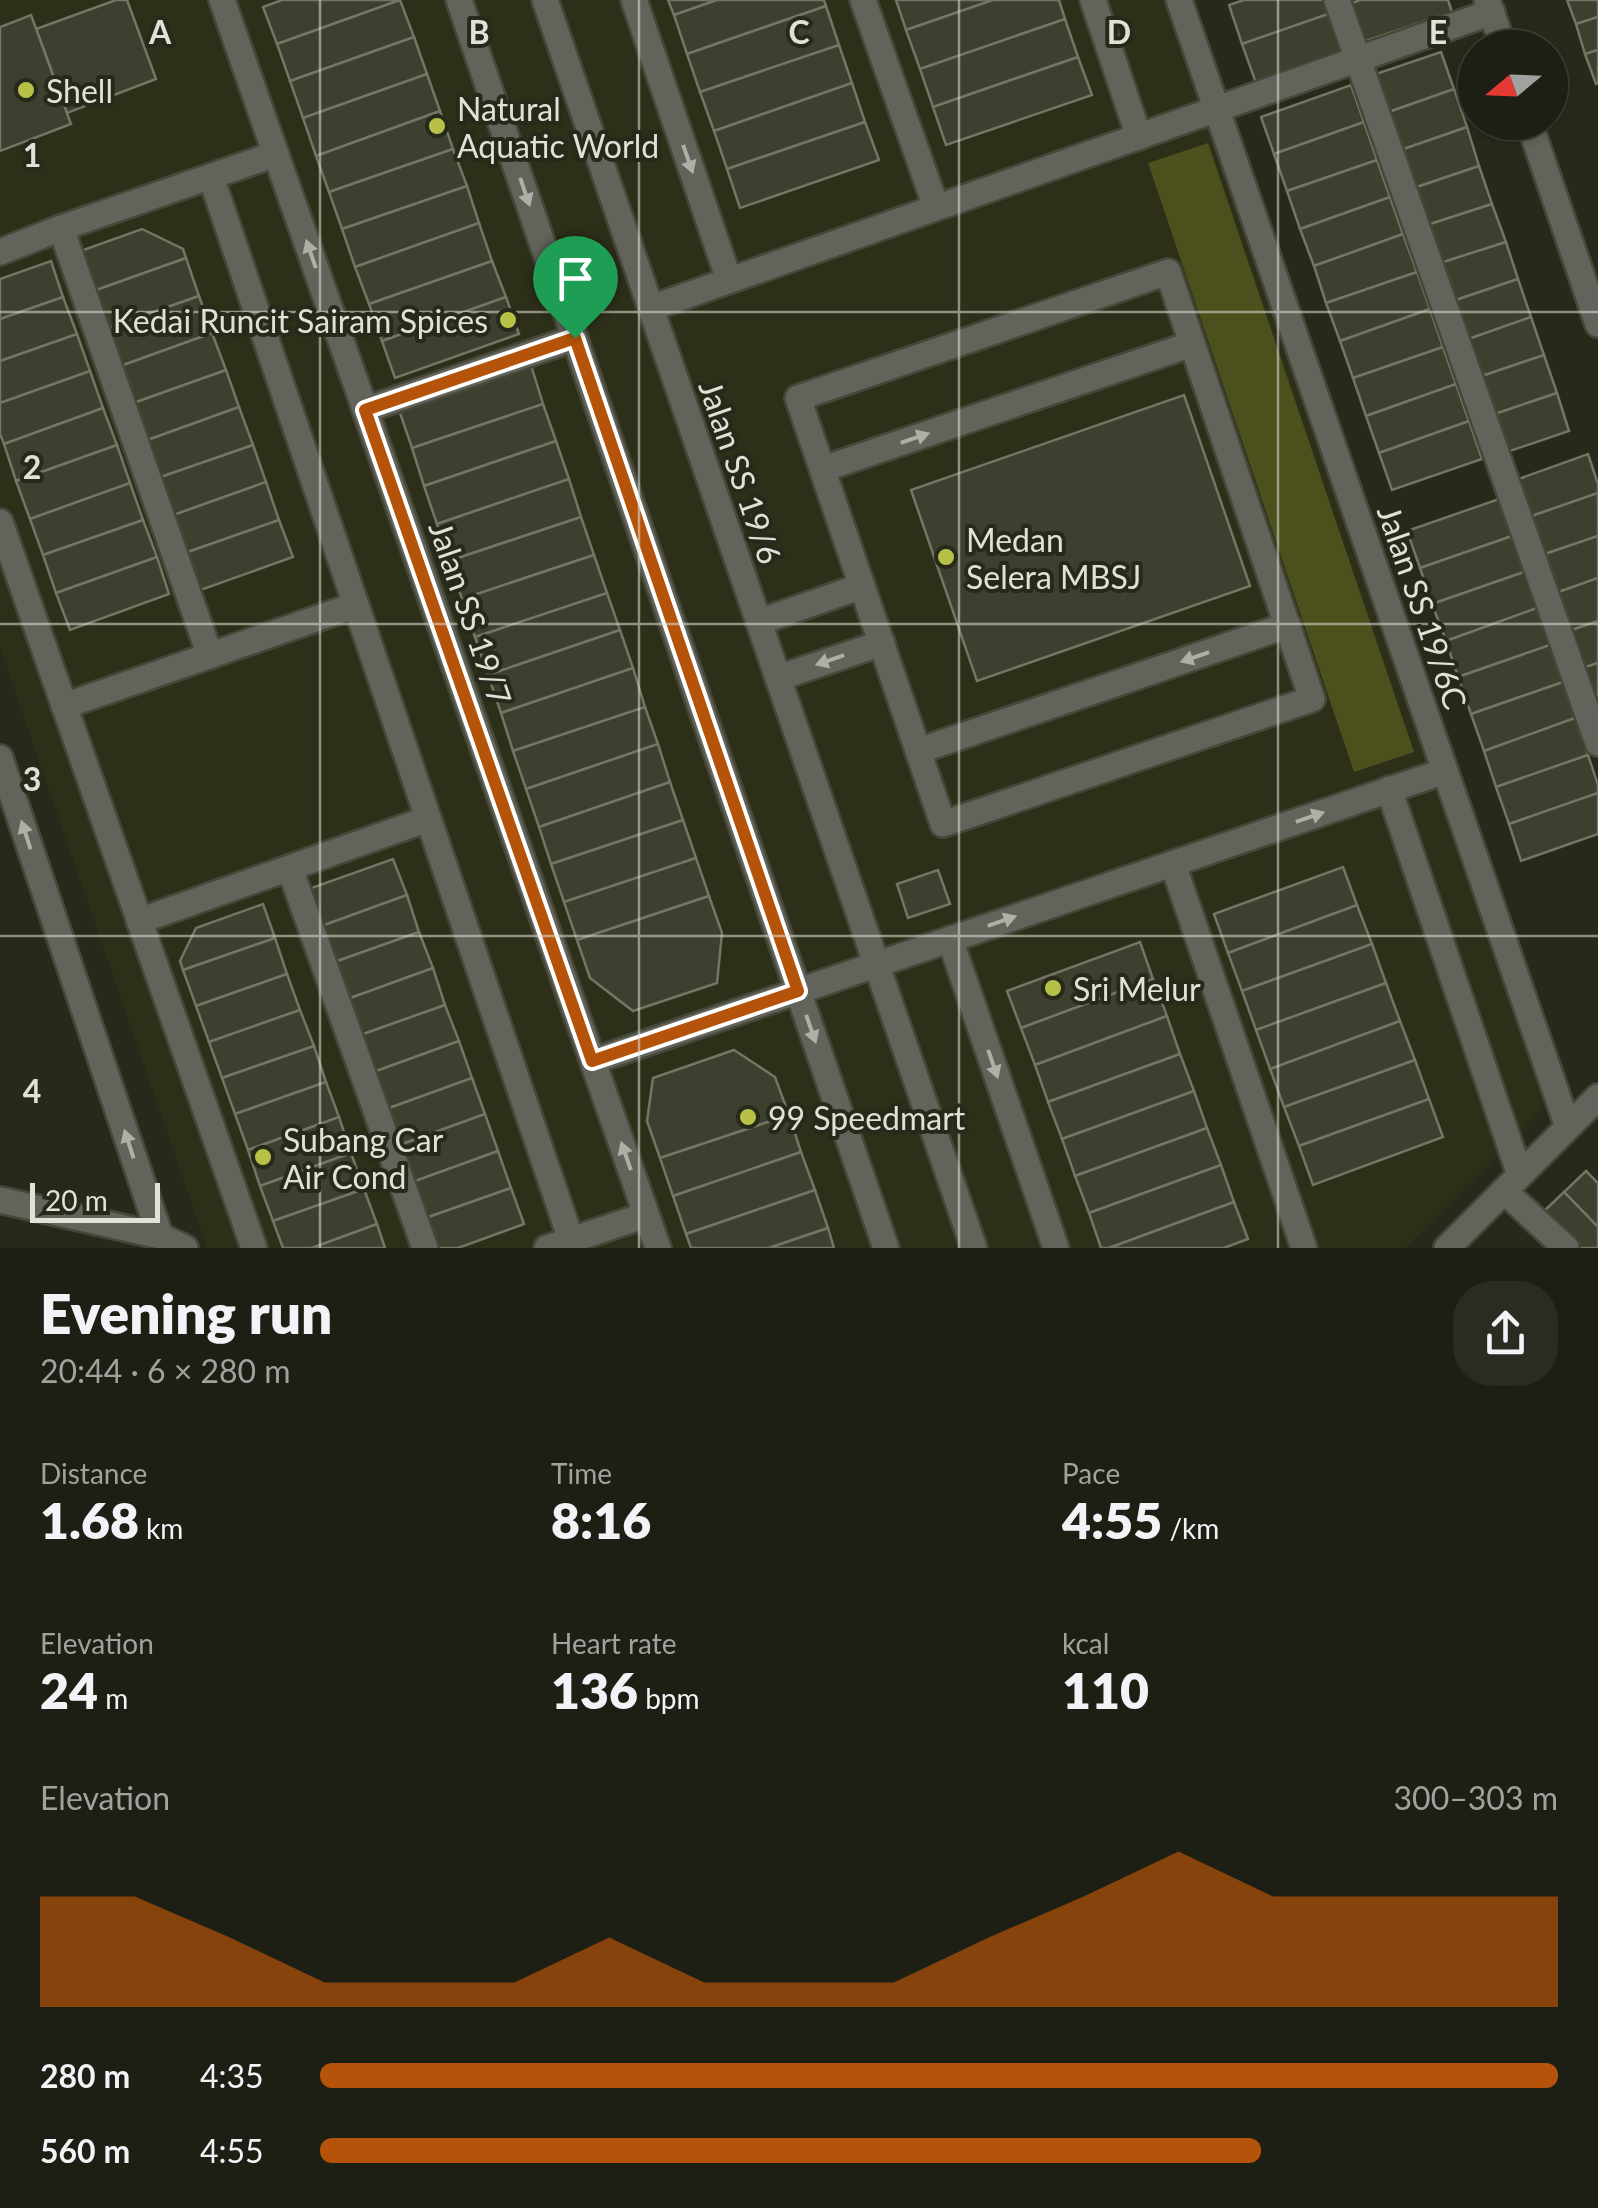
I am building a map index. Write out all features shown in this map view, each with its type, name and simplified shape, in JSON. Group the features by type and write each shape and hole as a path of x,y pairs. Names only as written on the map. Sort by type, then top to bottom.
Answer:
{"street":[{"name":"Jalan SS 19/7","path":"222,0 658,1248"},
{"path":"459,0 886,1248"},
{"name":"Jalan SS 19/6","path":"545,0 974,1248"},
{"path":"634,0 729,280"},
{"path":"863,0 936,208"},
{"path":"1093,0 1139,137"},
{"name":"Jalan SS 19/6C","path":"1179,0 1568,1127"},
{"path":"1337,0 1598,743"},
{"path":"651,308 1357,60 1489,6 1498,30"},
{"path":"1535,140 1598,324"},
{"path":"0,252 276,154"},
{"path":"211,177 428,819 559,1244 646,1215"},
{"path":"62,228 210,656"},
{"path":"1168,272 1312,700 943,824 822,469 798,398 1168,272"},
{"path":"365,410 575,338"},
{"path":"822,469 1192,344"},
{"path":"0,522 254,1248"},
{"path":"759,622 862,586"},
{"path":"64,706 356,606"},
{"path":"918,751 1288,625"},
{"path":"778,678 882,643"},
{"path":"0,758 160,1236"},
{"path":"592,1061 1445,771"},
{"path":"1389,790 1512,1183 1566,1248"},
{"path":"139,921 428,819"},
{"path":"1173,864 1304,1248"},
{"path":"290,868 425,1248"},
{"path":"950,939 1056,1248"},
{"path":"1446,1248 1598,1097"},
{"path":"0,1200 160,1236 184,1248"}],"shaded area":[{"path":"0,0 1166,0 1552,1100 1405,1248 207,1248 0,648"}],"green space":[{"path":"1208,143 1414,752 1354,772 1148,163"}],"building":[{"path":"116,0 127,0 156,79 67,113 36,29"},
{"path":"282,0 400,0 277,44 263,7"},
{"path":"400,0 414,37 290,81 277,44"},
{"path":"668,0 717,0 674,15"},
{"path":"717,0 824,0 826,6 687,54 674,15"},
{"path":"896,0 993,0 906,30"},
{"path":"993,0 1059,0 1065,19 920,69 906,30"},
{"path":"1244,0 1327,0 1331,13 1242,44 1229,5"},
{"path":"1360,0 1448,0 1452,12 1357,44 1343,6"},
{"path":"1567,0 1598,0 1598,17 1576,24"},
{"path":"826,6 839,45 700,92 687,54"},
{"path":"1331,13 1345,51 1256,83 1242,44"},
{"path":"31,15 71,124 0,151 0,27"},
{"path":"1598,17 1598,50 1585,54 1576,24"},
{"path":"1065,19 1078,57 933,107 920,69"},
{"path":"414,37 427,74 303,118 290,81"},
{"path":"839,45 852,83 714,131 700,92"},
{"path":"1598,50 1598,83 1596,84 1585,54"},
{"path":"1441,52 1454,89 1383,114 1370,76"},
{"path":"1078,57 1092,95 946,145 933,107"},
{"path":"427,74 440,111 316,156 303,118"},
{"path":"852,83 865,122 727,169 714,131"},
{"path":"1351,85 1364,122 1274,154 1261,117"},
{"path":"1454,89 1458,130 1395,152 1383,114"},
{"path":"440,111 453,149 329,192 316,156"},
{"path":"865,122 879,160 740,208 727,169"},
{"path":"1364,122 1377,160 1287,191 1274,154"},
{"path":"1458,130 1458,140 1471,140 1479,166 1408,190 1395,152"},
{"path":"453,149 467,186 342,229 329,192"},
{"path":"1377,160 1390,197 1300,229 1287,191"},
{"path":"1479,166 1492,204 1421,227 1408,190"},
{"path":"467,186 479,223 355,267 342,229"},
{"path":"1390,197 1403,234 1314,266 1300,229"},
{"path":"1492,204 1506,242 1434,265 1421,227"},
{"path":"479,223 492,261 369,304 355,267"},
{"path":"142,229 183,249 186,258 88,293 75,253"},
{"path":"1403,234 1417,272 1326,303 1314,266"},
{"path":"1506,242 1518,279 1447,303 1434,265"},
{"path":"186,258 199,296 102,330 88,293"},
{"path":"51,261 63,297 0,319 0,279"},
{"path":"492,261 506,297 382,341 369,304"},
{"path":"1417,272 1430,309 1340,341 1326,303"},
{"path":"1518,279 1531,317 1460,342 1447,303"},
{"path":"199,296 212,333 115,368 102,330"},
{"path":"63,297 77,334 0,361 0,319"},
{"path":"506,297 519,334 395,378 382,341"},
{"path":"1430,309 1443,347 1353,378 1340,341"},
{"path":"1531,317 1544,355 1473,379 1460,342"},
{"path":"212,333 226,370 128,405 115,368"},
{"path":"77,334 90,371 0,403 0,361"},
{"path":"1443,347 1456,384 1366,416 1353,378"},
{"path":"1544,355 1557,393 1486,417 1473,379"},
{"path":"531,365 543,404 412,448 399,410"},
{"path":"226,370 239,407 142,442 128,405"},
{"path":"90,371 103,408 4,444 0,434 0,403"},
{"path":"1456,384 1469,421 1379,453 1366,416"},
{"path":"1557,393 1569,431 1498,455 1486,417"},
{"path":"1184,395 1250,586 977,681 911,490"},
{"path":"543,404 556,441 424,486 412,448"},
{"path":"239,407 253,445 155,479 142,442"},
{"path":"103,408 117,445 16,481 4,444"},
{"path":"1469,421 1482,459 1392,490 1379,453"},
{"path":"556,441 569,479 437,524 424,486"},
{"path":"117,445 130,483 30,519 16,481"},
{"path":"253,445 266,482 168,517 155,479"},
{"path":"1588,454 1598,493 1526,518 1513,481"},
{"path":"569,479 581,517 449,561 437,524"},
{"path":"266,482 279,520 182,554 168,517"},
{"path":"130,483 143,520 43,555 30,519"},
{"path":"1598,493 1598,536 1539,556 1526,518"},
{"path":"1499,499 1512,536 1420,568 1407,531"},
{"path":"581,517 594,555 462,599 449,561"},
{"path":"143,520 157,557 56,593 43,555"},
{"path":"279,520 293,557 195,592 182,554"},
{"path":"1512,536 1524,572 1432,604 1420,568"},
{"path":"1598,536 1598,578 1553,594 1539,556"},
{"path":"594,555 607,593 475,637 462,599"},
{"path":"157,557 169,594 70,630 56,593"},
{"path":"1524,572 1537,608 1446,641 1432,604"},
{"path":"1598,578 1598,621 1566,632 1553,594"},
{"path":"607,593 620,630 488,675 475,637"},
{"path":"1537,608 1550,645 1458,677 1446,641"},
{"path":"1598,621 1598,663 1579,669 1566,632"},
{"path":"620,630 633,668 501,713 488,675"},
{"path":"1550,645 1563,682 1471,714 1458,677"},
{"path":"1598,663 1598,705 1592,707 1579,669"},
{"path":"633,668 645,707 513,751 501,713"},
{"path":"1563,682 1575,718 1484,751 1471,714"},
{"path":"645,707 658,744 526,789 513,751"},
{"path":"1575,718 1588,755 1496,787 1484,751"},
{"path":"658,744 670,782 539,827 526,789"},
{"path":"1588,755 1598,793 1509,824 1496,787"},
{"path":"670,782 683,820 551,864 539,827"},
{"path":"1598,793 1598,834 1521,861 1509,824"},
{"path":"683,820 696,858 564,902 551,864"},
{"path":"696,858 709,896 577,940 564,902"},
{"path":"393,859 407,895 316,928 303,891"},
{"path":"1343,867 1357,905 1228,953 1214,914"},
{"path":"938,870 950,904 908,918 897,884"},
{"path":"407,895 419,932 329,964 316,928"},
{"path":"709,896 722,933 717,983 633,1011 590,978 577,940"},
{"path":"263,904 275,938 183,970 180,961 196,928"},
{"path":"1357,905 1372,944 1242,991 1228,953"},
{"path":"419,932 433,968 342,1001 329,964"},
{"path":"275,938 287,974 196,1006 183,970"},
{"path":"1140,942 1153,979 1021,1028 1007,991"},
{"path":"1372,944 1386,983 1256,1030 1242,991"},
{"path":"433,968 445,1005 355,1037 342,1001"},
{"path":"287,974 300,1010 209,1042 196,1006"},
{"path":"1153,979 1167,1016 1035,1065 1021,1028"},
{"path":"1386,983 1400,1021 1270,1069 1256,1030"},
{"path":"445,1005 459,1041 368,1074 355,1037"},
{"path":"300,1010 314,1046 222,1078 209,1042"},
{"path":"1167,1016 1180,1054 1048,1102 1035,1065"},
{"path":"1400,1021 1415,1060 1284,1107 1270,1069"},
{"path":"459,1041 472,1078 381,1111 368,1074"},
{"path":"314,1046 326,1082 235,1114 222,1078"},
{"path":"734,1050 775,1077 789,1115 660,1158 647,1121 653,1078"},
{"path":"1180,1054 1194,1091 1062,1139 1048,1102"},
{"path":"1415,1060 1429,1099 1299,1146 1284,1107"},
{"path":"472,1078 485,1114 394,1147 381,1111"},
{"path":"326,1082 339,1117 248,1150 235,1114"},
{"path":"1194,1091 1207,1128 1075,1176 1062,1139"},
{"path":"1429,1099 1443,1137 1313,1185 1299,1146"},
{"path":"485,1114 498,1151 407,1184 394,1147"},
{"path":"789,1115 801,1152 673,1196 660,1158"},
{"path":"339,1117 351,1153 260,1186 248,1150"},
{"path":"1207,1128 1221,1165 1089,1213 1075,1176"},
{"path":"498,1151 511,1188 420,1220 407,1184"},
{"path":"801,1152 815,1190 686,1234 673,1196"},
{"path":"351,1153 364,1189 273,1221 260,1186"},
{"path":"1221,1165 1234,1202 1101,1248 1089,1213"},
{"path":"1586,1171 1598,1183 1598,1227 1564,1192"},
{"path":"511,1188 524,1224 458,1248 430,1248 420,1220"},
{"path":"364,1189 377,1224 312,1248 283,1248 273,1221"},
{"path":"815,1190 828,1228 769,1248 691,1248 686,1234"},
{"path":"1564,1192 1598,1227 1598,1248 1576,1248 1542,1213"},
{"path":"1234,1202 1248,1239 1224,1248 1109,1248"},
{"path":"377,1224 385,1248 312,1248"},
{"path":"828,1228 834,1248 769,1248"}],"place":[{"name":"Shell","path":"26,90"},
{"name":"Natural Aquatic World","path":"437,126"},
{"name":"Kedai Runcit Sairam Spices","path":"508,320"},
{"name":"Medan Selera MBSJ","path":"946,557"},
{"name":"Sri Melur","path":"1053,988"},
{"name":"99 Speedmart","path":"748,1117"},
{"name":"Subang Car Air Cond","path":"263,1157"}],"route":[{"path":"575,338 798,991 592,1061 365,410 575,338"}]}
